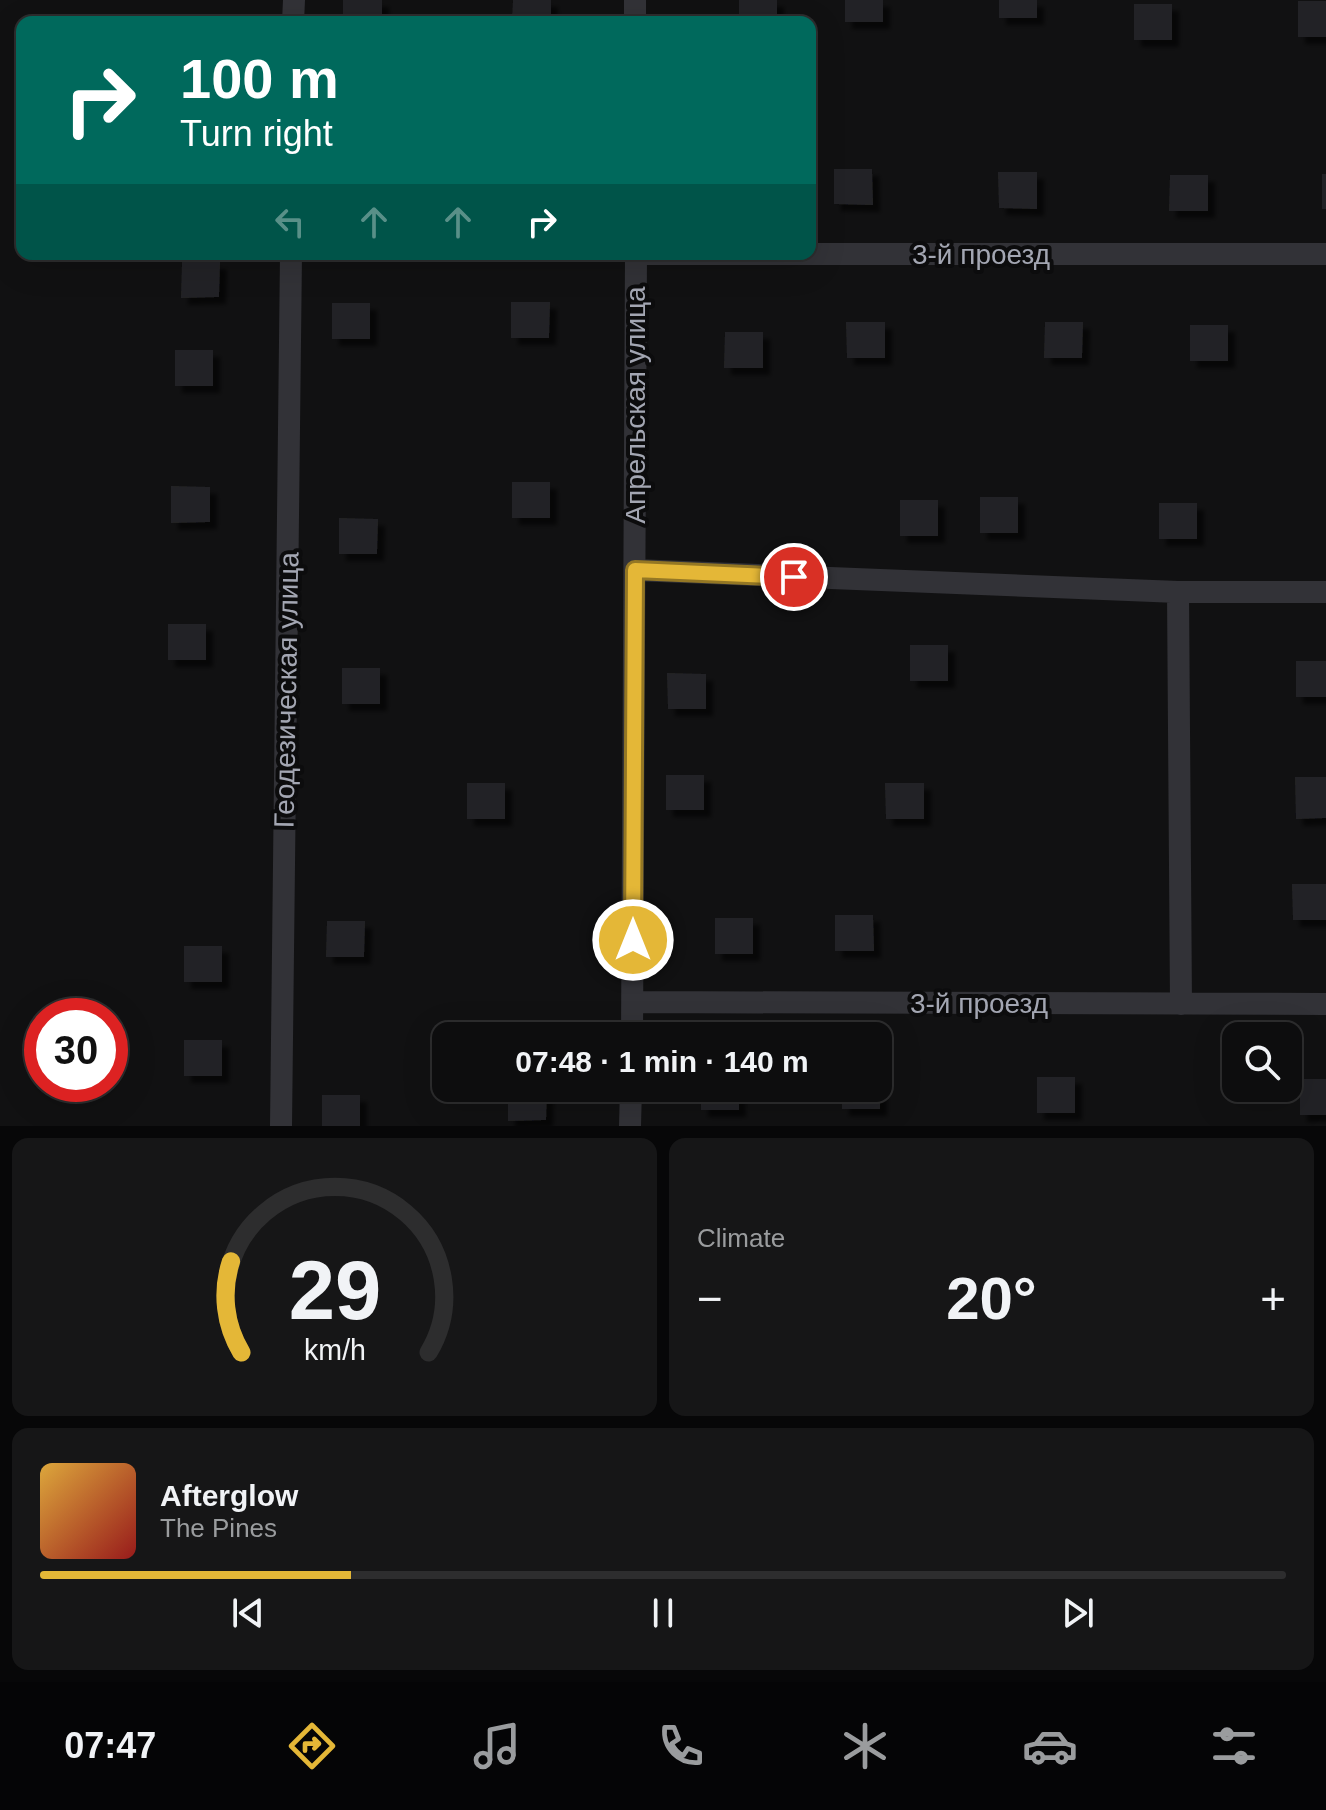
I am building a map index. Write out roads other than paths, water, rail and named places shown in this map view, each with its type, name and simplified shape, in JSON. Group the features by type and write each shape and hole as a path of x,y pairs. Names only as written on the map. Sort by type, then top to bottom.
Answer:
{"street":[{"name":"3-й проезд","path":"816,254 1326,254"},
{"name":"Геодезическая улица","path":"281,1126 291,260"},
{"name":"Апрельская улица","path":"632,1022 636,260"},
{"path":"635,570 1178,592 1326,592"},
{"path":"1178,592 1181,1004"},
{"name":"3-й проезд","path":"633,1002 1326,1004"},
{"path":"630,1126 631,1102"}]}
